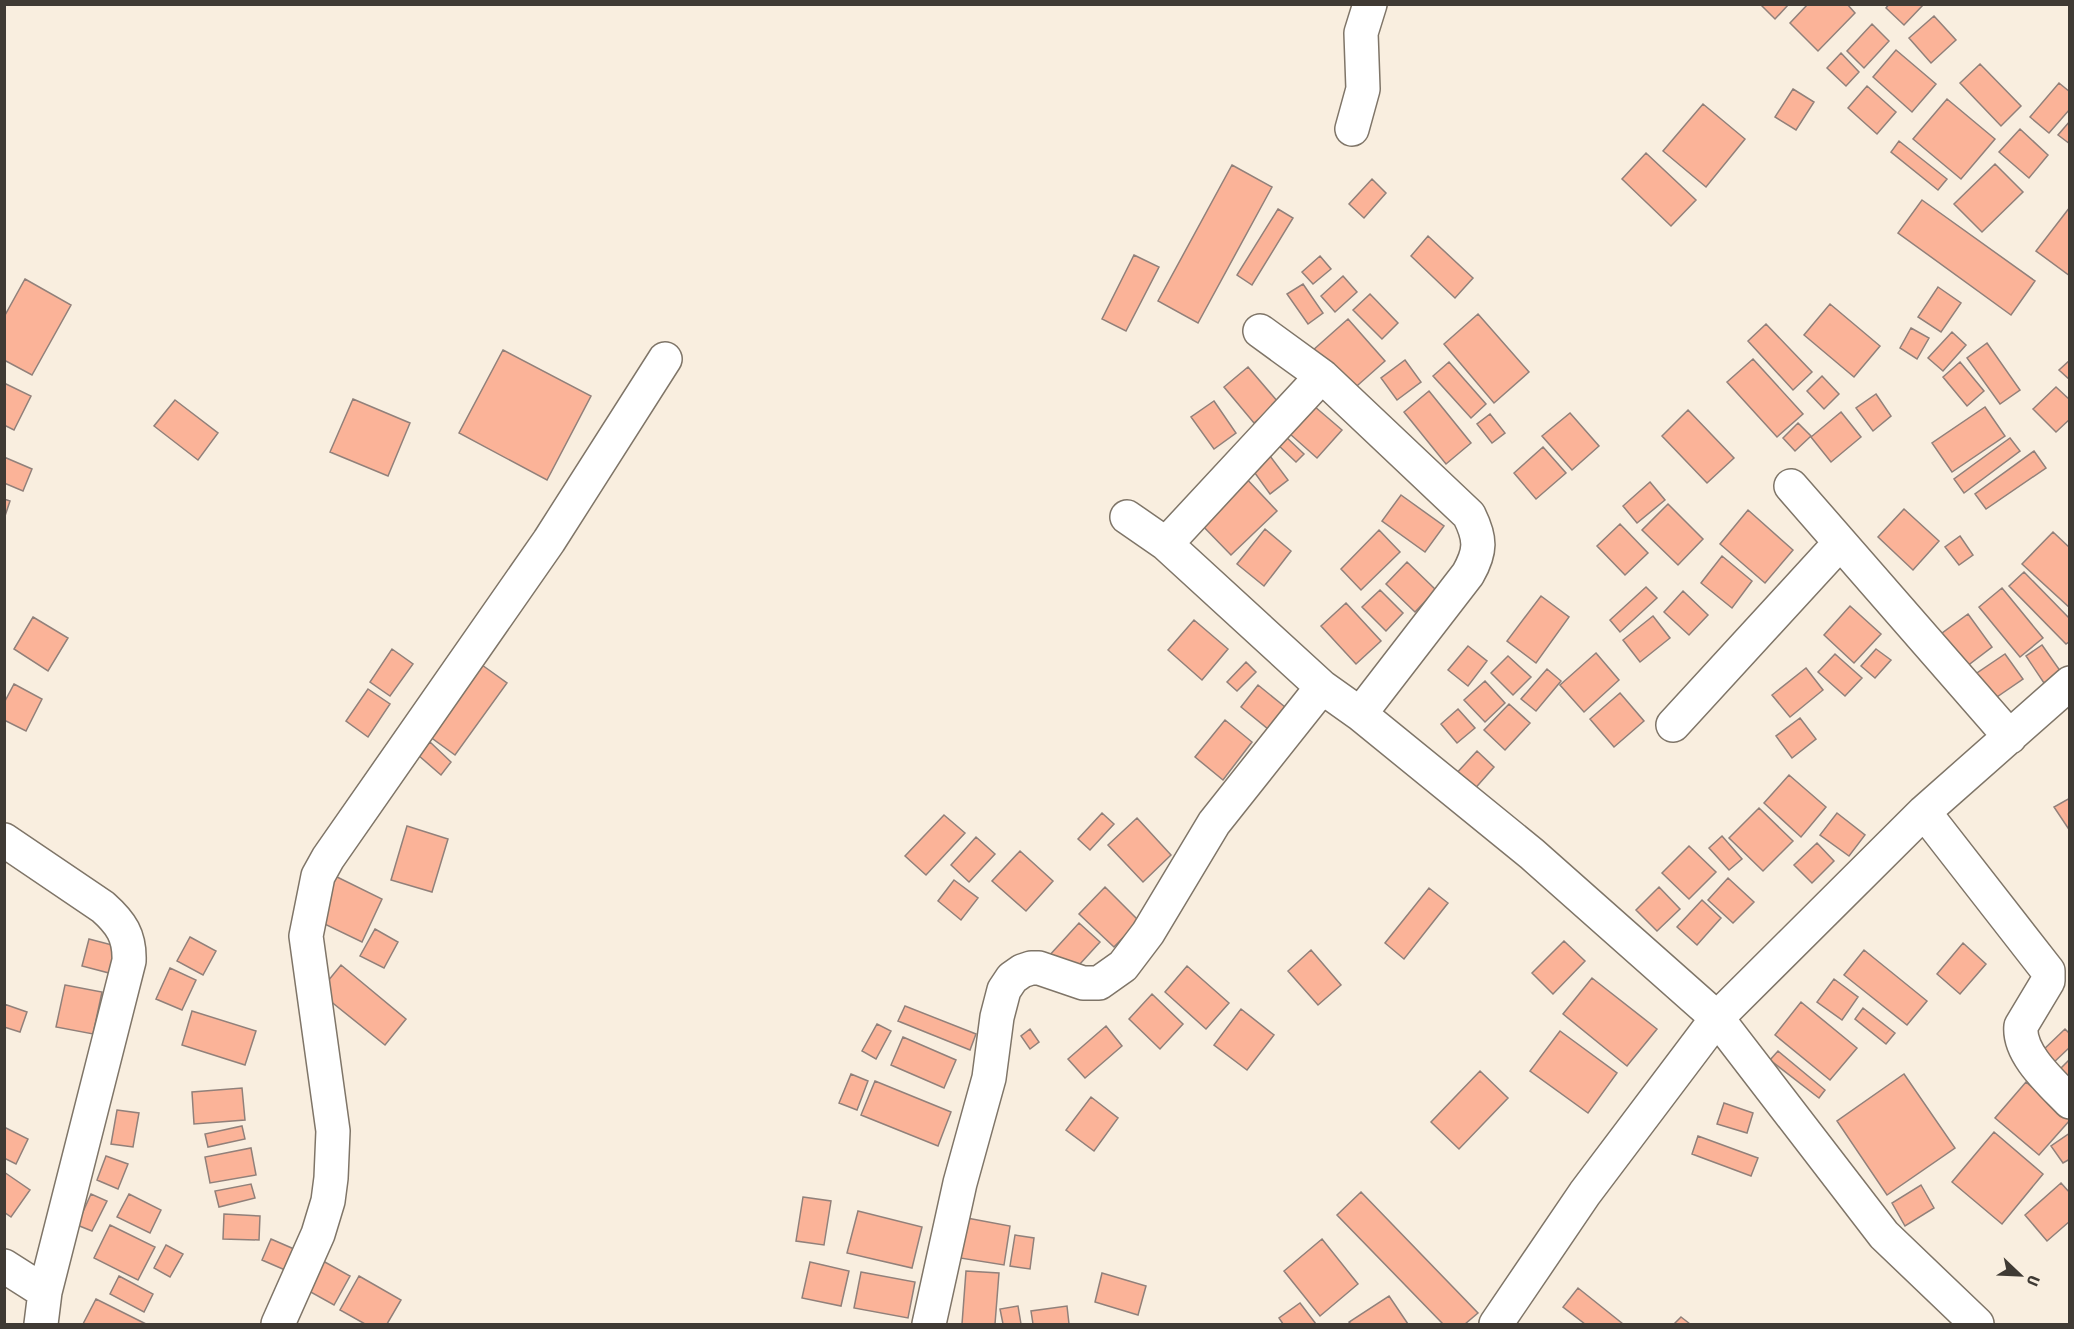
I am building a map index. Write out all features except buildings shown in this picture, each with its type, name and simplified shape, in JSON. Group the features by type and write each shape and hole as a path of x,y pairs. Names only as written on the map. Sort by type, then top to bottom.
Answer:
{"street":[{"path":"1352,129 1363,89 1361,33 1370,4"},
{"path":"1260,331 1322,376 1469,515 1477,531 1479,545 1476,559 1468,574 1360,714"},
{"path":"278,1324 318,1234 328,1201 331,1178 333,1131 306,936 318,876 407,742 549,541 665,358"},
{"path":"1166,544 1322,376"},
{"path":"1791,486 2010,737"},
{"path":"1127,517 1166,544 1322,687 1360,714 1532,854 1717,1018 1884,1235 1977,1324"},
{"path":"1672,725 1840,543"},
{"path":"1496,1324 1585,1193 1717,1018 1924,812 2070,683"},
{"path":"928,1324 960,1183 989,1078 997,1017 1004,990 1017,974 1031,968 1039,968 1083,983 1099,983 1123,966 1148,933 1214,823 1322,687"},
{"path":"1924,812 2048,971 2048,981 2021,1026 2021,1043 2029,1056 2070,1102"},
{"path":"4,840 116,918 129,947 129,962 45,1292 41,1324"},
{"path":"4,1266 45,1292"}]}
